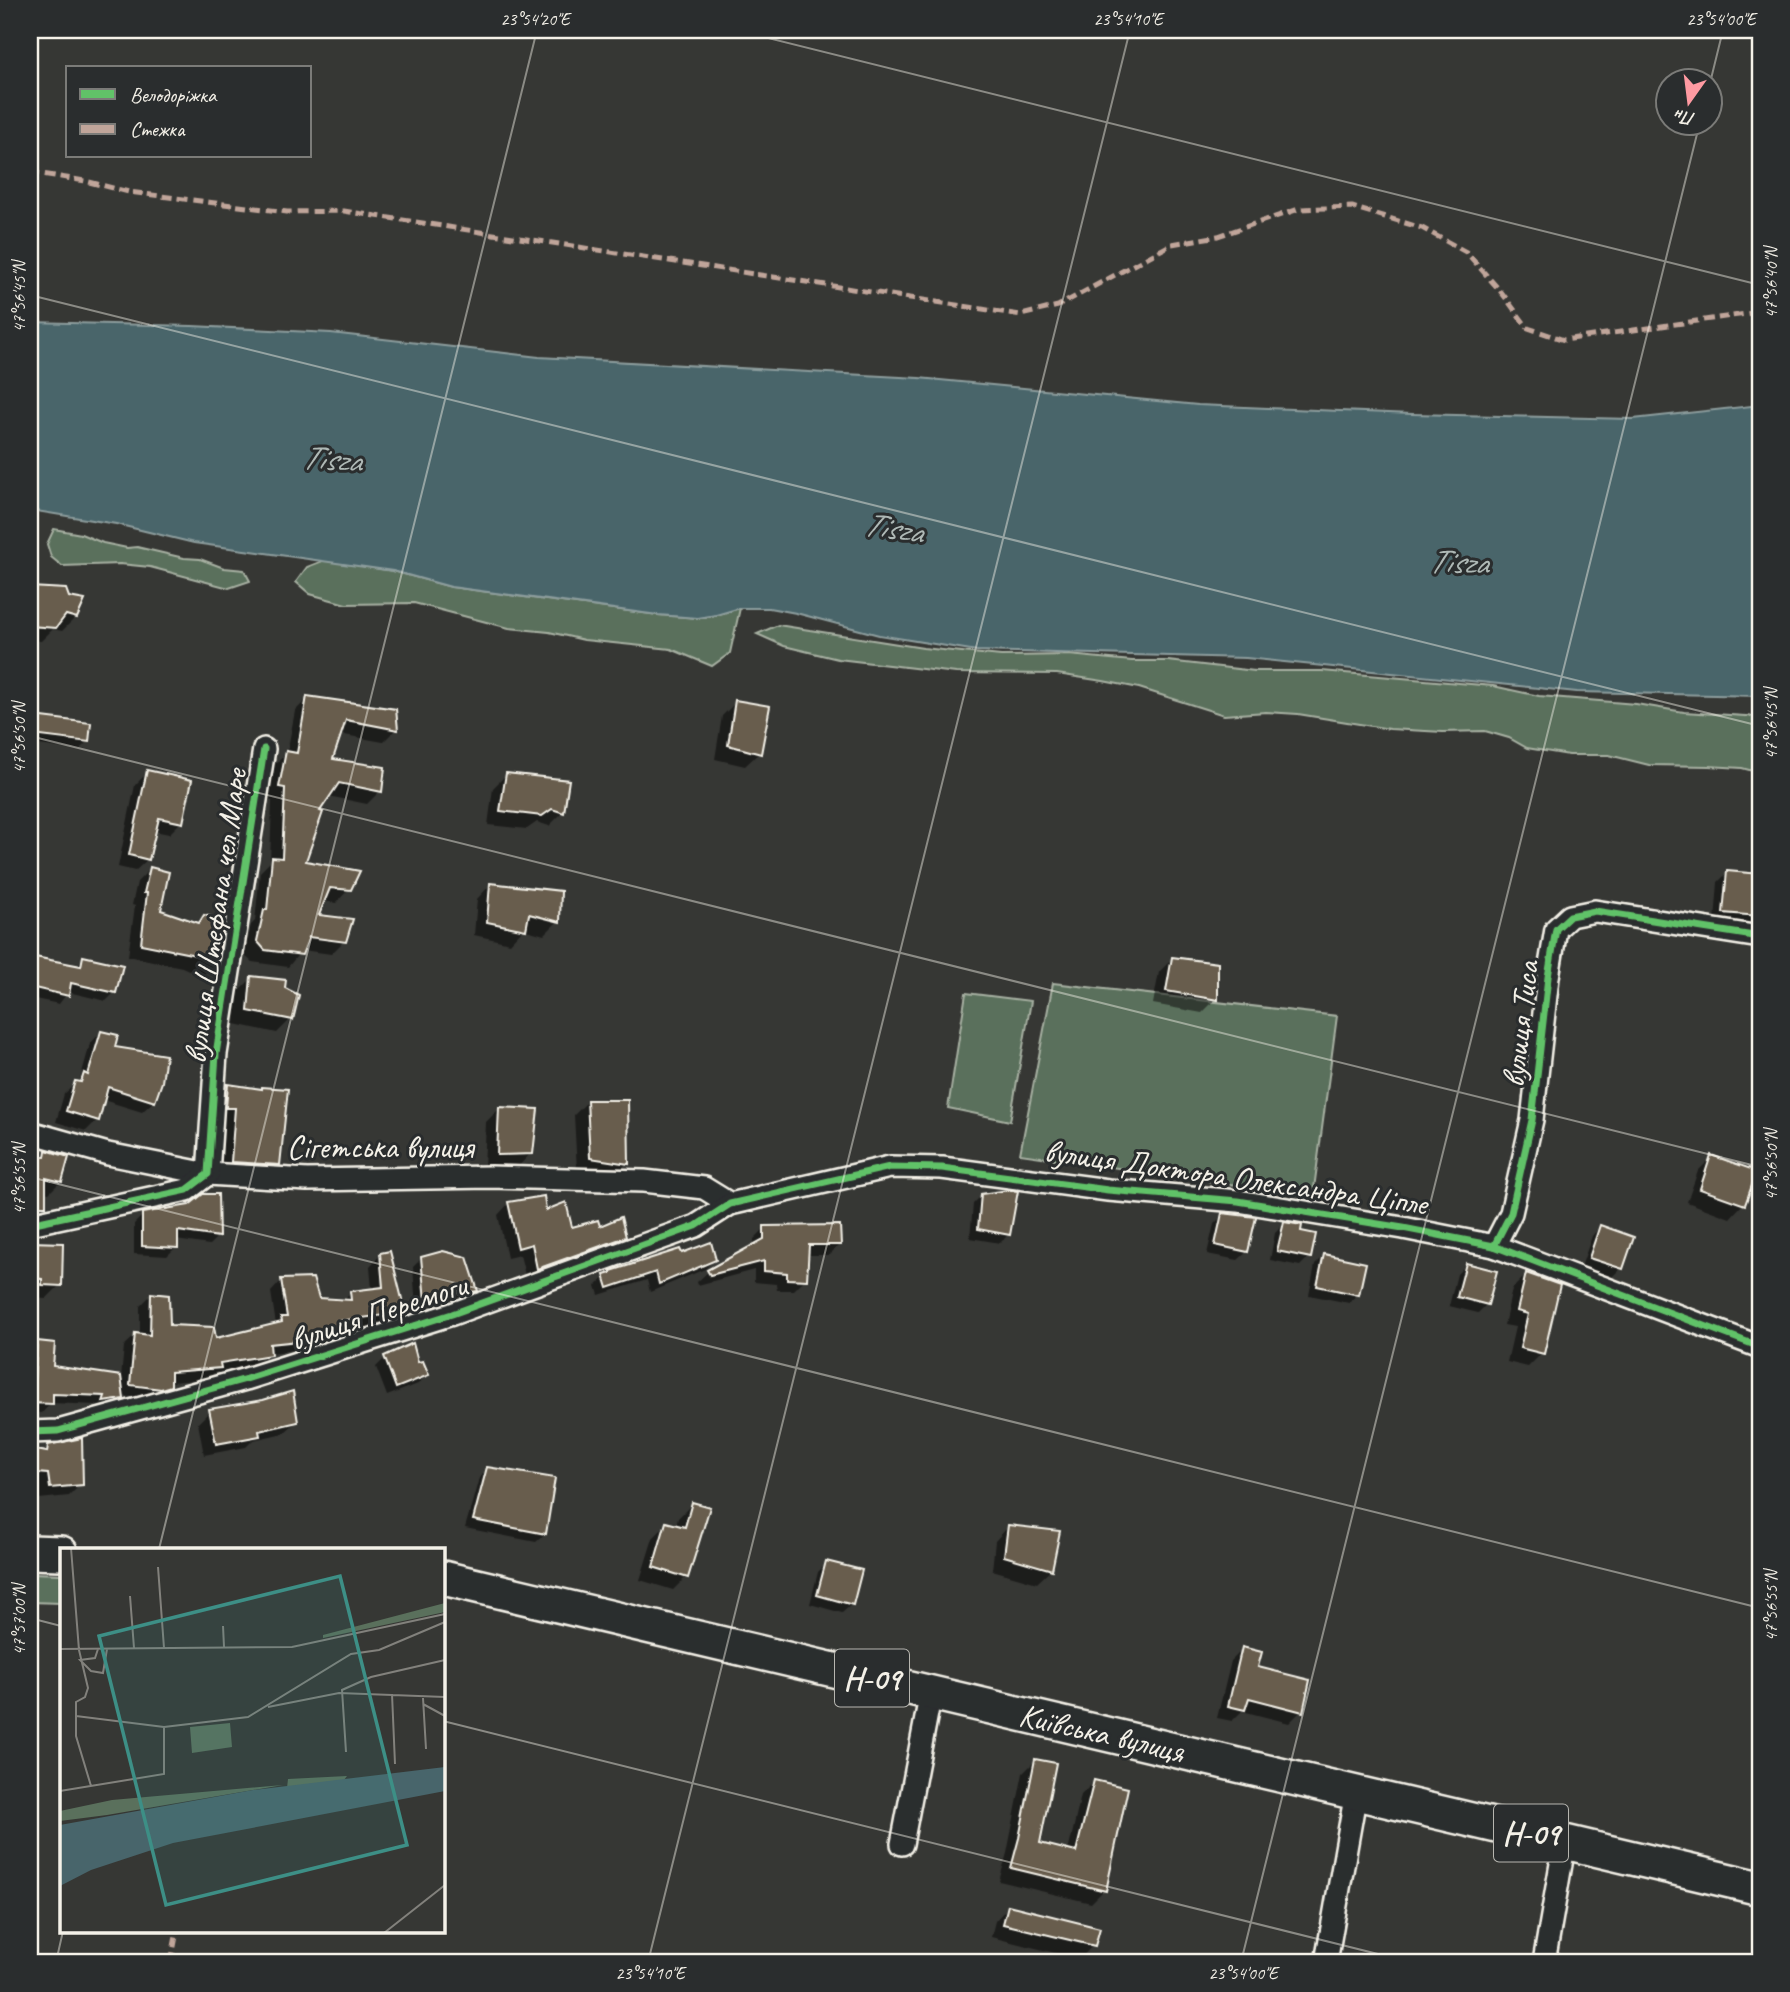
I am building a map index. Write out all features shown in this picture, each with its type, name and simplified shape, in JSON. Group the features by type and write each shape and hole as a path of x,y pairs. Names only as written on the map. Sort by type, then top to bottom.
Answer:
{"main road":[{"path":"30,1552 60,1553"},
{"name":"Київська вулиця","path":"444,1578 1760,1888"}],"street":[{"name":"вулиця Штефана чел Маре","path":"208,1174 216,1054 264,749"},
{"name":"вулиця Тиса","path":"1494,1246 1511,1213 1532,1120 1556,929 1570,916 1595,911 1760,937"},
{"name":"Сігетська вулиця","path":"30,1132 108,1154 208,1174 307,1180 491,1177 644,1181 704,1188 730,1204"},
{"name":"вулиця Доктора Олександра Ціпле","path":"730,1204 890,1167 942,1168 1108,1190 1238,1201 1494,1246 1760,1348"},
{"path":"30,1224 187,1190 208,1174"},
{"name":"вулиця Перемоги","path":"30,1432 58,1431 246,1379 452,1314 696,1226 730,1204"},
{"path":"902,1844 931,1692"},
{"path":"1326,1962 1356,1792"},
{"path":"1544,1962 1565,1841"}],"green space":[{"path":"54,529 81,534 103,543 200,559 224,568 244,570 250,581 229,588 150,567 120,564 62,566 51,557 47,544"},
{"path":"325,560 393,571 451,587 658,615 698,618 740,608 730,653 712,666 671,649 584,640 549,632 509,628 414,603 346,604 310,594 296,582 307,567"},
{"path":"778,625 923,648 1001,656 1069,655 1132,661 1168,661 1255,671 1322,671 1493,686 1539,696 1636,704 1684,712 1760,717 1760,773 1742,768 1649,765 1609,755 1569,755 1527,748 1509,738 1485,731 1390,729 1298,714 1266,712 1224,715 1139,688 1057,674 956,673 838,659 784,646 757,634"},
{"path":"1053,983 1337,1016 1313,1196 1020,1154"},
{"path":"966,993 1031,1001 1010,1121 948,1108"},
{"path":"30,1573 60,1574 60,1603 30,1602"}],"water":[{"name":"Tisza","path":"30,322 331,333 539,357 919,378 1198,405 1412,414 1633,419 1760,405 1760,696 1577,692 1246,658 977,651 879,635 769,608 740,608 698,618 451,587 393,571 194,543 116,524 30,510"}],"building":[{"path":"30,587 66,589 69,597 85,600 77,618 66,615 56,628 30,626"},
{"path":"307,696 396,709 398,730 346,720 333,759 385,767 382,792 339,783 320,811 323,812 306,861 360,871 351,890 330,888 319,915 353,919 346,942 309,937 302,955 265,950 257,941 264,910 267,910 272,857 282,858 285,788 279,787 286,751 297,753"},
{"path":"735,700 770,706 761,754 728,745"},
{"path":"34,716 91,723 89,742 32,735"},
{"path":"147,770 192,780 183,823 159,818 149,860 129,855"},
{"path":"506,773 569,780 564,813 552,809 542,816 500,811"},
{"path":"150,867 169,872 161,910 199,923 204,915 224,920 217,964 196,955 141,944 147,893 144,893"},
{"path":"1727,871 1760,874 1759,916 1723,913"},
{"path":"490,883 561,891 560,922 529,914 526,930 487,922"},
{"path":"30,956 81,966 83,956 123,965 116,993 71,983 69,996 30,987"},
{"path":"1172,957 1218,963 1218,1000 1166,991"},
{"path":"251,976 286,980 285,988 299,995 293,1020 248,1011"},
{"path":"101,1031 118,1035 115,1047 166,1055 162,1082 155,1102 108,1087 99,1121 66,1111 75,1081 81,1082 84,1073 88,1075"},
{"path":"228,1084 262,1089 288,1089 280,1165 231,1162 235,1108 226,1108"},
{"path":"587,1100 628,1100 629,1164 590,1158"},
{"path":"499,1107 538,1109 533,1154 497,1155"},
{"path":"46,1150 69,1157 62,1182 46,1178 46,1206 30,1206 30,1156 45,1157"},
{"path":"1711,1155 1757,1171 1745,1205 1700,1189"},
{"path":"1018,1191 1010,1235 978,1229 981,1194"},
{"path":"203,1194 218,1194 219,1237 178,1231 178,1248 142,1246 142,1213 189,1205"},
{"path":"544,1196 546,1210 566,1202 572,1227 598,1220 600,1226 621,1217 626,1237 537,1269 532,1244 518,1248 508,1202"},
{"path":"1222,1213 1256,1217 1248,1252 1215,1245"},
{"path":"1284,1222 1302,1225 1301,1231 1316,1234 1311,1258 1277,1251"},
{"path":"840,1225 841,1245 809,1245 807,1280 787,1279 787,1273 764,1271 764,1261 710,1275 707,1270 764,1239 764,1226"},
{"path":"1600,1225 1634,1237 1623,1269 1589,1258"},
{"path":"30,1242 63,1243 62,1286 42,1285 42,1279 30,1278"},
{"path":"711,1242 716,1260 659,1284 656,1272 608,1288 604,1275 611,1271 680,1249 682,1253"},
{"path":"390,1251 404,1307 401,1311 338,1321 341,1335 337,1337 270,1344 271,1355 220,1363 221,1368 171,1372 171,1386 161,1389 130,1385 135,1333 150,1335 151,1293 169,1295 170,1325 214,1327 216,1338 282,1322 281,1317 287,1317 281,1279 313,1278 319,1298 351,1300 350,1291 383,1287 380,1253"},
{"path":"443,1251 467,1257 478,1291 460,1294 459,1289 425,1301 421,1257"},
{"path":"1324,1254 1366,1263 1359,1295 1317,1286"},
{"path":"1466,1263 1497,1271 1488,1305 1457,1297"},
{"path":"1526,1273 1560,1285 1544,1354 1520,1348 1528,1314 1517,1311"},
{"path":"37,1341 55,1343 53,1366 121,1376 124,1399 103,1402 105,1396 53,1394 53,1404 30,1403 30,1381 34,1381"},
{"path":"413,1343 418,1362 423,1361 429,1375 396,1388 384,1356"},
{"path":"293,1391 298,1422 259,1431 260,1436 216,1444 209,1409 263,1400"},
{"path":"82,1438 83,1485 50,1488 48,1474 36,1473 36,1450 47,1452 48,1445"},
{"path":"487,1467 555,1478 546,1534 473,1520"},
{"path":"692,1502 710,1507 688,1578 653,1567 666,1522 685,1527"},
{"path":"1008,1525 1060,1531 1052,1570 1004,1556"},
{"path":"826,1561 862,1570 853,1605 817,1595"},
{"path":"1242,1647 1262,1652 1258,1667 1310,1680 1303,1712 1249,1698 1245,1710 1228,1706"},
{"path":"1035,1759 1056,1763 1040,1843 1076,1852 1094,1780 1128,1788 1106,1891 1011,1868"},
{"path":"1008,1905 1100,1928 1095,1946 1003,1924"}],"marked path":[{"path":"30,172 129,192 287,212 344,211 1021,315 1058,306 1172,244 1218,236 1299,209 1352,207 1422,228 1466,252 1528,328 1564,340 1760,312"},
{"path":"171,1962 177,1932"}],"cycle path":[{"path":"30,1224 187,1190 208,1174 216,1054 264,749"},
{"path":"1494,1246 1511,1213 1532,1120 1556,929 1570,916 1595,911 1760,937"},
{"path":"30,1432 58,1431 246,1379 452,1314 696,1226 730,1204 890,1167 942,1168 1108,1190 1238,1201 1494,1246 1760,1347"}]}
